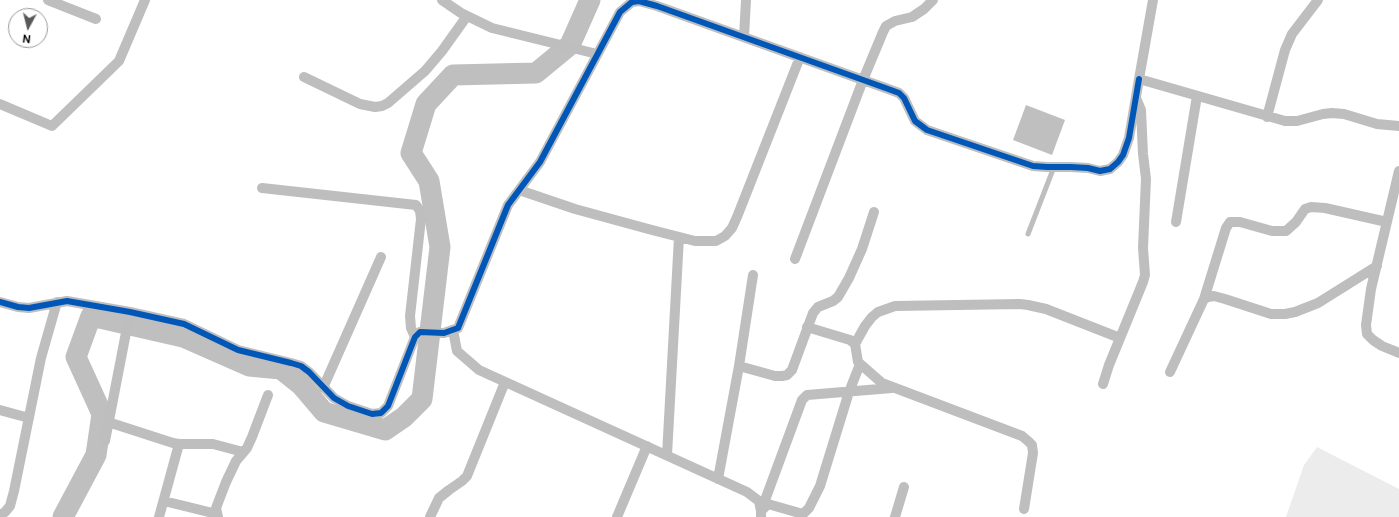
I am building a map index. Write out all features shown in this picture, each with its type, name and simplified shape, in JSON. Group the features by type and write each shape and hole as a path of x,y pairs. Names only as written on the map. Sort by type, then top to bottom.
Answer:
{"street":[{"path":"48,0 96,19"},
{"path":"0,104 52,126 119,61 145,0"},
{"path":"442,0 467,16 500,30 597,54"},
{"path":"744,37 746,0"},
{"path":"795,258 863,80 886,26 896,21 912,17 924,9 933,0"},
{"path":"262,188 416,205 420,211 421,219 410,316 411,328 417,334 449,332 458,328 508,205 540,162 620,12 632,1 650,3 899,93 908,105 915,121 927,130 1033,166 1071,167 1100,171 1110,169 1124,155 1129,138 1153,0"},
{"path":"1267,117 1284,56 1292,34 1318,0"},
{"path":"304,77 360,104 375,107 382,106 388,103 425,71 442,51 467,16"},
{"path":"519,190 575,209 679,237 695,241 716,241 725,236 732,228 800,57"},
{"path":"1139,79 1285,121 1297,122 1323,114 1332,113 1344,114 1377,124 1399,126"},
{"path":"1176,222 1197,96"},
{"path":"1103,384 1109,365 1145,275 1143,248 1146,179 1142,154 1141,110 1136,98"},
{"path":"1399,171 1377,266 1367,318 1367,334 1382,346 1399,353"},
{"path":"1170,372 1204,299 1226,228 1230,222 1240,222 1272,231 1286,231 1296,222 1305,209 1311,207 1325,208 1387,222"},
{"path":"739,366 775,376 787,375 792,370 812,313 818,307 833,301 838,297 849,278 862,249 874,212"},
{"path":"667,455 679,237"},
{"path":"323,388 381,257"},
{"path":"1204,299 1214,296 1271,314 1295,312 1318,302 1377,266"},
{"path":"718,479 739,366 753,275"},
{"path":"0,302 18,307 29,308 67,301 184,324 238,350 301,366 309,372 334,398 348,406 372,414 381,413 388,406 417,334"},
{"path":"0,516 10,506 14,491 41,358 57,302"},
{"path":"1024,509 1033,453 1032,445 1022,436 882,383 858,362 856,344 865,326 878,312 895,306 1020,304 1046,309 1120,338"},
{"path":"104,441 130,314"},
{"path":"807,327 850,340 856,344"},
{"path":"449,332 457,351 479,370 747,492 758,501 761,514"},
{"path":"761,514 768,504 803,514 809,508 820,486 849,392 860,364"},
{"path":"430,517 439,498 467,476 505,382"},
{"path":"761,514 802,400 807,395 893,388"},
{"path":"218,515 216,508 226,482 236,461 252,437 268,395"},
{"path":"0,410 29,418"},
{"path":"108,422 179,444 212,444 243,452"},
{"path":"159,517 179,444"},
{"path":"617,517 647,446"},
{"path":"895,517 904,487"},
{"path":"164,501 218,515"}],"lane":[{"path":"1028,234 1054,167"}],"shaded area":[{"path":"1026,105 1065,120 1052,155 1013,140"},
{"path":"1317,447 1399,489 1399,517 1286,517 1304,465"}],"waterway":[{"path":"63,517 96,455 102,414 76,357 91,316 183,337 249,366 281,369 301,385 324,412 385,430 404,417 422,399 440,247 429,181 411,153 426,104 453,75 536,73 570,45 590,0"}],"cycle path":[{"path":"0,302 18,307 29,308 67,301 130,312 184,324 238,350 301,366 309,372 334,398 348,406 372,414 381,413 388,406 415,337 420,332 444,333 458,328 508,205 540,162 620,12 632,2 639,1 657,6 899,93 904,98 915,121 927,130 1033,166 1088,168 1100,171 1110,169 1123,155 1129,138 1139,79"}]}
